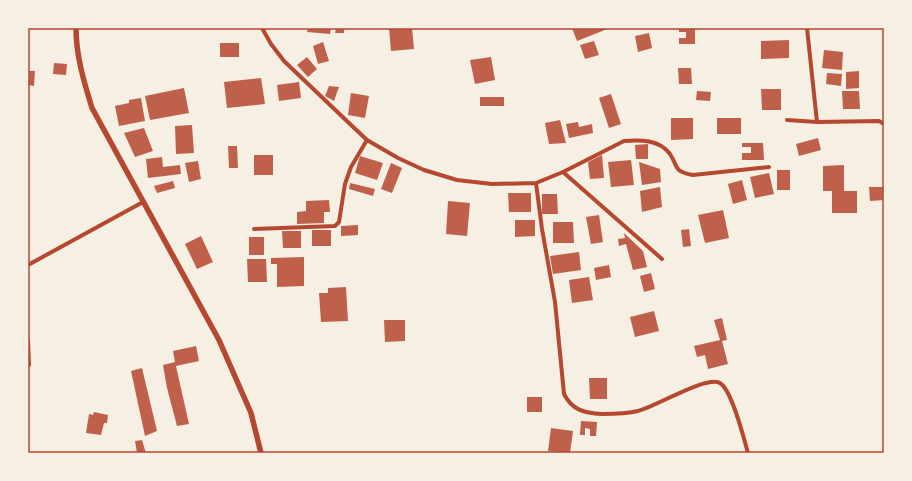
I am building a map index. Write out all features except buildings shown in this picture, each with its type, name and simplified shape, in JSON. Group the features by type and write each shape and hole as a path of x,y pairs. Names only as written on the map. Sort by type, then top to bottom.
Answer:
{"street":[{"path":"76,28 76,43 81,73 92,108 219,340 251,413 261,453"},
{"path":"262,28 271,44 284,61 367,140 398,158 424,170 457,180 492,184 536,183 563,172 624,141 634,140 650,141 663,147 670,154 677,169 684,173 693,175 769,167"},
{"path":"807,28 817,122"},
{"path":"787,120 817,122 879,121 884,124"},
{"path":"254,229 335,226 338,222 345,184 351,167 367,140"},
{"path":"563,172 662,259"},
{"path":"536,183 542,229 555,302 564,394 569,404 578,410 590,413 619,414 638,411 699,385 713,381 720,382 725,388 738,417 748,453"},
{"path":"28,265 143,202"},
{"path":"28,341 29,365"}]}
